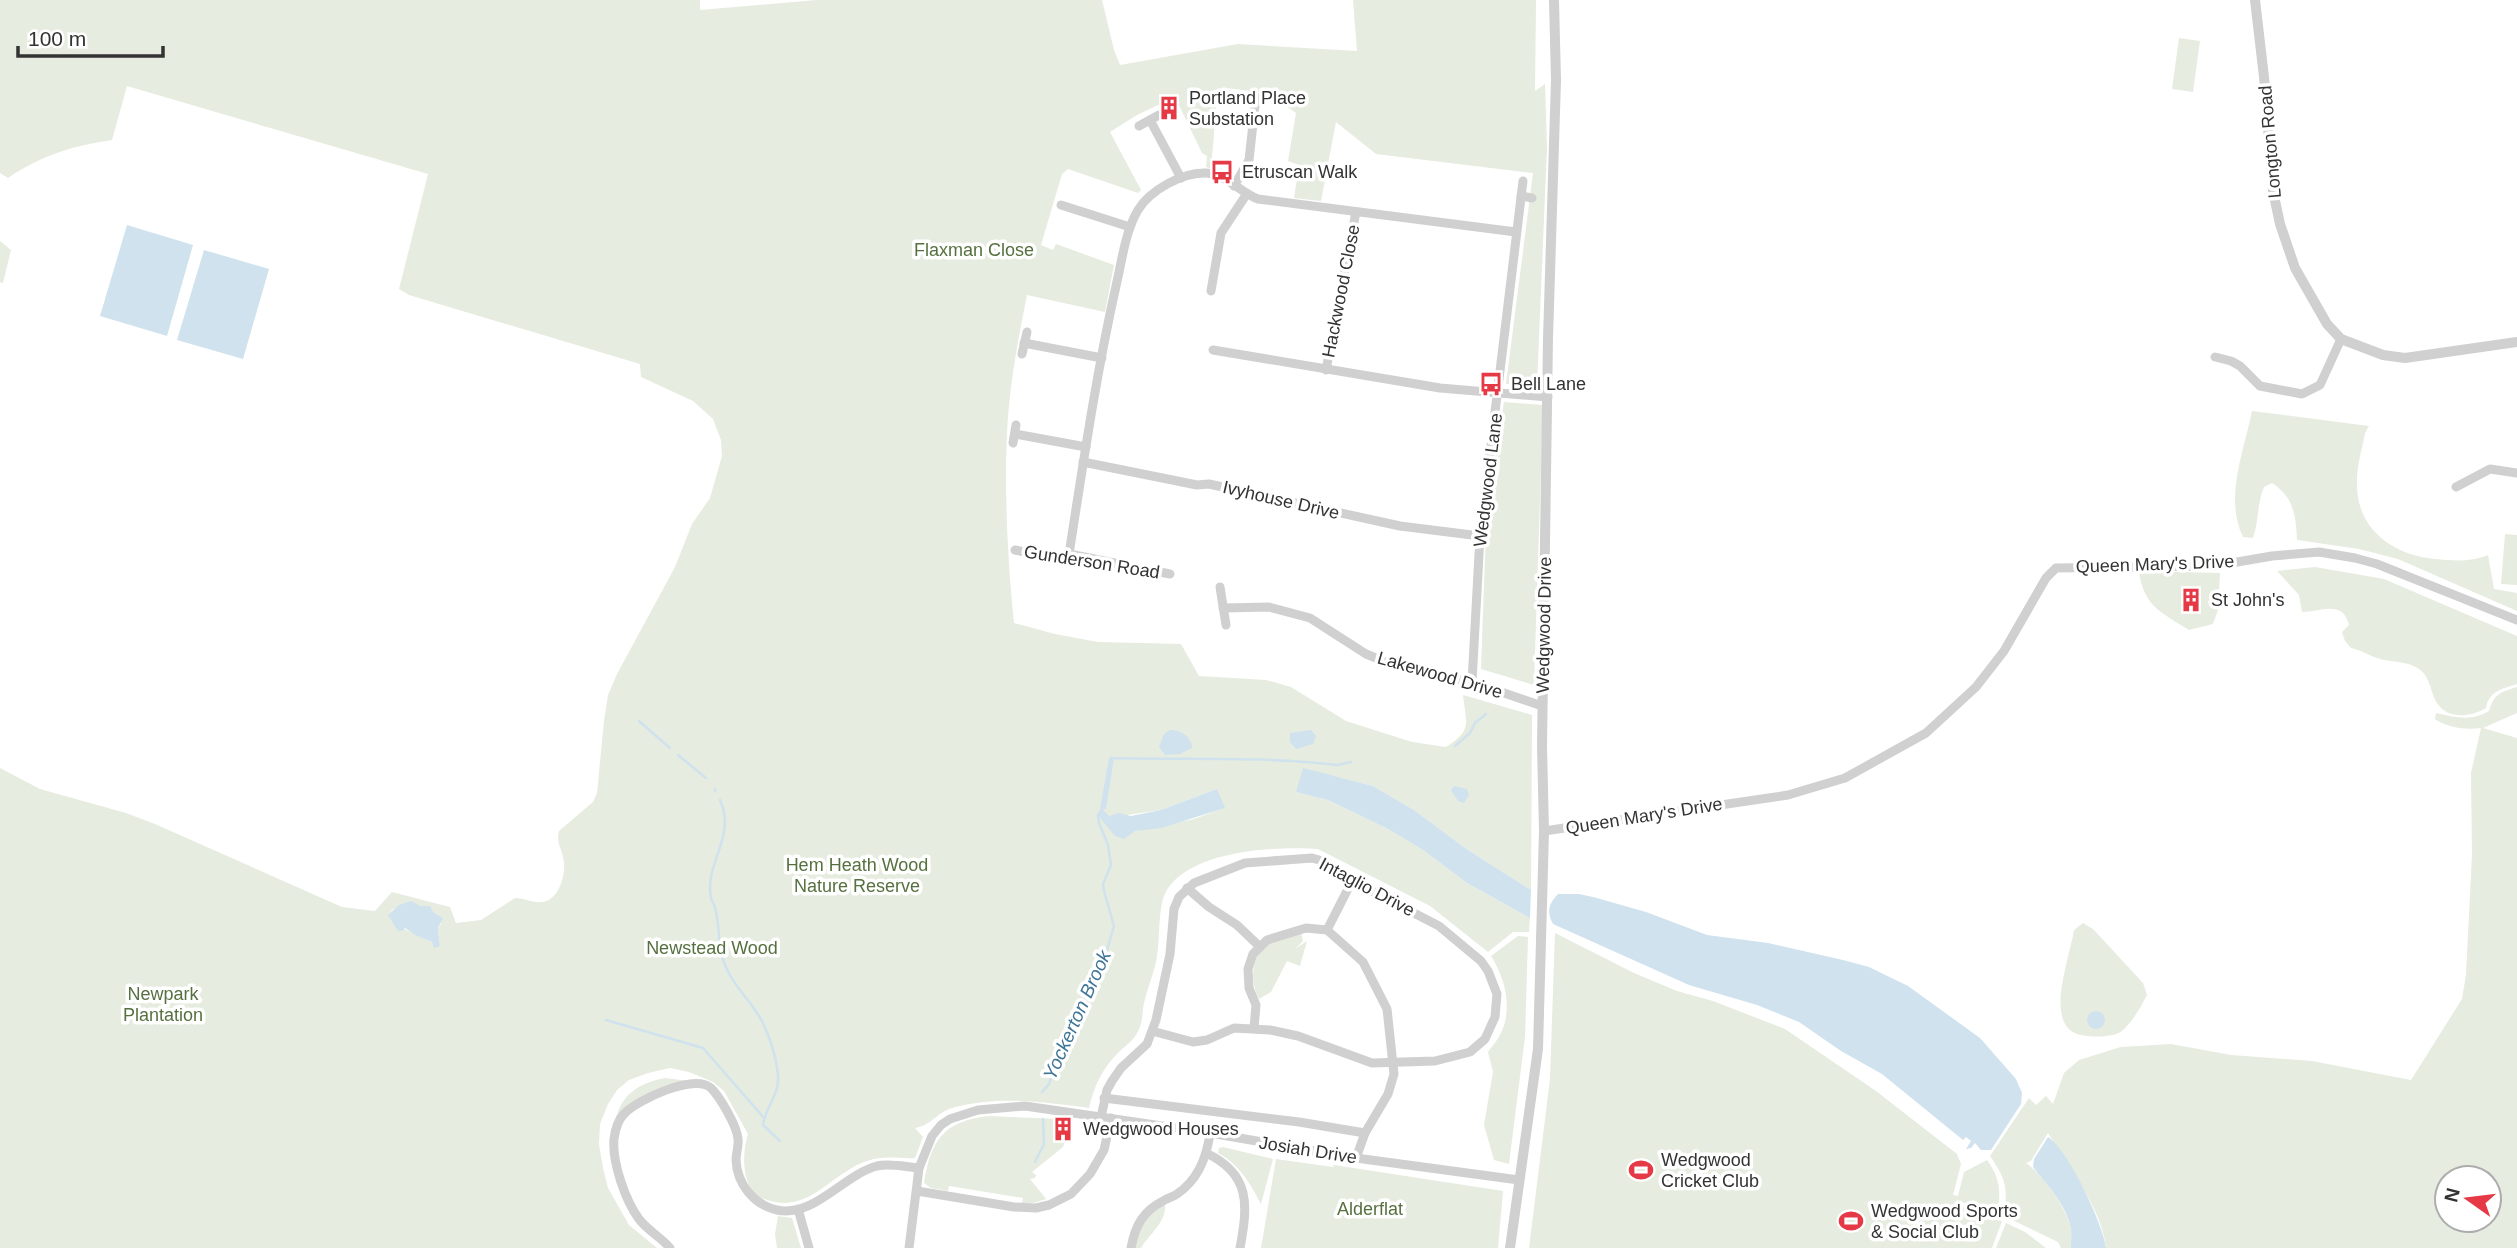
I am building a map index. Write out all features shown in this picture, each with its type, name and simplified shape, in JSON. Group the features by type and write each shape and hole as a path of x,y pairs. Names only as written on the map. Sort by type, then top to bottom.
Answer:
{"street":[{"name":"Wedgwood Drive","path":"1510,1248 1538,1049 1544,831 1542,706 1548,338 1556,80 1554,0"},
{"name":"Longton Road","path":"2255,0 2273,191 2280,224 2295,268 2317,309 2341,339"},
{"path":"1234,186 1250,160 1259,101"},
{"path":"1139,126 1159,115"},
{"path":"1150,120 1181,178"},
{"path":"1069,554 1102,358 1130,227 1146,199 1181,178 1208,173 1258,199 1516,232"},
{"name":"Wedgwood Lane","path":"1472,682 1480,536 1523,181"},
{"path":"1210,291 1221,233 1246,195"},
{"path":"1521,196 1532,198"},
{"path":"1061,204 1130,227"},
{"name":"Hackwood Close","path":"1326,370 1356,212"},
{"path":"1022,354 1027,332"},
{"path":"2215,357 2241,366 2264,387 2307,393 2316,388 2323,379 2341,339 2383,355 2405,358 2517,342"},
{"path":"1024,343 1102,358"},
{"path":"1213,350 1440,388 1548,397"},
{"path":"1014,434 1086,447"},
{"name":"Ivyhouse Drive","path":"1083,462 1197,485 1209,484 1400,526 1480,536"},
{"path":"2456,487 2490,469 2517,473"},
{"name":"Gunderson Road","path":"1015,550 1060,560 1069,554 1170,574"},
{"name":"Queen Mary's Drive","path":"1544,831 1788,794 1845,778 1926,733 1976,687 2004,651 2046,578 2056,568 2214,566 2272,556 2319,552 2377,565 2517,620"},
{"path":"1220,587 1226,625"},
{"name":"Lakewood Drive","path":"1223,608 1254,606 1289,611 1310,618 1366,654 1383,661 1427,674 1472,682 1542,706"},
{"name":"Intaglio Drive","path":"1187,888 1213,874 1245,863 1312,858 1326,862 1352,881 1439,926 1481,961 1497,994 1494,1017 1485,1039 1470,1052 1435,1061 1372,1063 1298,1036 1254,1028"},
{"path":"1327,930 1352,881"},
{"path":"917,1191 1032,1208 1049,1205 1070,1194 1090,1174 1104,1150 1104,1098 1112,1080 1147,1044 1152,1031 1170,954 1174,909 1179,897 1187,888 1209,907 1237,925 1259,946"},
{"path":"1152,1031 1193,1042 1207,1040 1234,1028 1254,1028 1256,1005 1249,988 1248,969 1253,954 1259,946 1276,935 1303,929 1327,930 1360,959 1374,980 1387,1009 1394,1074 1388,1094 1364,1133 1356,1158"},
{"path":"670,1248 640,1221 629,1203 620,1181 614,1141 622,1115 631,1108 681,1085 702,1084 709,1087 728,1113 738,1138 738,1170 748,1193 763,1206 784,1211 808,1206 871,1168 888,1165 919,1168"},
{"path":"1104,1098 1299,1122 1364,1133"},
{"name":"Josiah Drive","path":"909,1248 919,1168 932,1136 950,1119 978,1110 1025,1107 1106,1117 1356,1158 1519,1180"},
{"path":"1131,1248 1138,1223 1145,1213 1179,1193 1200,1168 1210,1133"},
{"path":"1206,1153 1221,1160 1242,1186 1245,1198 1240,1248"},
{"path":"798,1209 809,1248"}],"green space":[{"path":"0,0 700,0 700,10 816,0 1102,0 1120,65 1238,44 1357,51 1353,0 1536,0 1535,91 1545,84 1547,148 1537,385 1506,384 1533,173 1376,154 1336,122 1321,201 1294,198 1299,165 1288,161 1296,113 1268,93 1226,88 1214,90 1217,98 1211,169 1206,167 1207,156 1202,153 1175,97 1137,115 1110,132 1141,190 1138,193 1068,169 1062,174 1041,245 1053,250 1056,244 1114,265 1105,312 1027,295 1010,399 1006,480 1014,623 1098,642 1181,644 1199,676 1266,680 1291,687 1346,721 1412,742 1446,747 1455,741 1466,725 1463,695 1532,715 1531,890 1468,850 1414,810 1373,786 1333,776 1296,792 1328,800 1388,829 1423,850 1467,883 1530,918 1529,932 1513,932 1488,952 1430,906 1318,849 1278,849 1229,855 1186,872 1170,885 1162,903 1156,962 1140,1026 1133,1039 1103,1072 1089,1108 1003,1101 952,1108 915,1128 923,1137 915,1158 867,1161 843,1173 810,1196 785,1203 764,1199 752,1190 747,1181 744,1154 748,1134 724,1091 713,1082 670,1068 629,1080 617,1090 600,1124 599,1144 603,1168 608,1188 629,1225 657,1248 0,1248 0,768 40,789 155,824 342,907 375,911 392,892 450,907 456,923 481,920 515,898 538,902 548,900 558,891 563,877 564,863 558,841 559,831 593,802 597,793 608,695 675,567 692,524 710,498 722,456 721,440 713,419 693,401 641,377 640,364 409,295 399,289 428,174 127,86 112,140 58,153 33,163 8,178 0,173","holes":["1217,789 1224,808 1194,819 1135,831 1123,838 1127,815 1161,810","411,902 438,915 441,924 438,928 440,946 396,925 389,916 392,910"]},
{"path":"2179,38 2200,41 2193,92 2172,89"},
{"path":"0,241 11,250 3,283 0,282"},
{"path":"1504,402 1543,405 1534,685 1481,669 1486,532 1490,496 1496,486 1500,467 1495,459"},
{"path":"2252,411 2369,426 2365,433 2357,473 2357,486 2359,502 2371,528 2393,546 2420,557 2463,560 2488,555 2494,589 2517,593 2517,611 2398,559 2359,549 2297,540 2289,501 2272,483 2264,487 2253,538 2243,537 2235,506 2235,491"},
{"path":"2505,534 2517,535 2517,585 2501,584"},
{"path":"2315,567 2384,579 2517,636 2517,684 2493,694 2486,708 2480,711 2467,715 2447,712 2437,703 2426,677 2419,669 2351,648 2342,632 2349,625 2342,612 2330,609 2302,612 2299,595 2277,571"},
{"path":"2139,571 2220,573 2218,610 2213,624 2189,630 2162,613 2145,593"},
{"path":"2517,687 2517,713 2483,728 2517,738 2517,1248 2106,1248 2091,1203 2048,1133 2031,1161 2026,1163 2045,1182 2064,1210 2071,1228 2071,1248 2061,1248 2058,1242 2004,1216 2004,1184 1990,1156 2029,1098 2036,1105 2046,1096 2053,1104 2064,1073 2079,1060 2121,1047 2171,1044 2231,1055 2312,1061 2411,1080 2462,999 2466,975 2472,855 2471,773 2481,728 2451,726 2435,719 2436,713 2462,718 2475,717 2489,711 2498,694"},
{"path":"2083,923 2093,929 2143,983 2147,995 2129,1023 2122,1031 2113,1035 2079,1035 2068,1028 2062,1016 2062,985 2074,930"},
{"path":"1301,933 1303,941 1295,949 1307,941 1300,966 1287,961 1271,992 1259,999 1254,986 1256,958 1264,947 1272,942"},
{"path":"1555,933 1634,973 1677,991 1713,1001 1785,1029 1876,1091 1957,1154 1961,1164 1953,1195 1958,1196 1964,1172 1987,1160 1998,1184 1997,1212 1957,1201 1956,1204 2002,1221 1992,1248 1529,1248 1550,1079"},
{"path":"1518,936 1528,937 1525,1037 1509,1164 1494,1160 1484,1125 1493,1072 1488,1052 1497,1041 1505,1023 1507,1003 1500,974 1491,956"},
{"path":"665,1078 689,1081 681,1082 615,1122 622,1104 632,1091"},
{"path":"989,1116 1059,1119 1058,1133 1067,1135 1063,1147 1032,1172 1036,1175 1030,1179 1046,1199 1022,1203 1023,1198 949,1186 948,1191 931,1188 924,1183 931,1155 942,1135 961,1122"},
{"path":"1219,1148 1273,1159 1261,1204 1238,1168 1218,1153"},
{"name":"Alderflat","path":"1276,1159 1334,1165 1503,1191 1498,1248 1261,1248"},
{"path":"1165,1204 1157,1228 1141,1248 1135,1248 1138,1232 1144,1222"},
{"path":"778,1216 792,1218 801,1248 777,1248 775,1234"},
{"path":"2006,1223 2025,1232 2046,1248 1996,1248"}],"water":[{"path":"127,225 193,245 167,336 100,316"},
{"path":"204,250 269,269 243,359 177,340"},
{"path":"1170,730 1185,735 1192,748 1180,754 1165,755 1159,747 1164,734"},
{"path":"1311,730 1316,736 1313,744 1296,749 1290,742 1290,733"},
{"path":"1109,758 1114,758 1106,809 1100,809"},
{"path":"1303,768 1373,786 1414,810 1468,850 1531,890 1530,918 1467,883 1423,850 1388,829 1328,800 1296,792"},
{"path":"1454,786 1467,789 1469,795 1464,803 1458,801 1451,790"},
{"path":"1217,789 1225,808 1161,828 1135,831 1124,839 1115,836 1098,815 1103,810 1109,816 1119,813 1131,816 1161,810"},
{"path":"1558,894 1593,897 1646,912 1707,935 1768,943 1869,967 1908,986 1980,1038 2016,1079 2022,1093 2021,1104 1991,1150 1981,1150 1975,1143 1966,1149 1971,1141 1966,1137 1963,1140 1882,1074 1841,1051 1799,1022 1757,1005 1689,985 1553,924 1550,908"},
{"path":"411,901 420,906 430,906 433,912 443,918 438,928 440,946 434,948 432,942 405,928 398,931 388,915 399,905"},
{"path":"2092,1011 2100,1011 2105,1020 2103,1027 2092,1029 2087,1024 2087,1016"},
{"path":"2048,1137 2065,1156 2083,1188 2099,1222 2106,1248 2071,1248 2068,1217 2033,1167 2034,1159"}],"waterway":[{"path":"1455,746 1486,714"},
{"path":"639,721 670,748"},
{"path":"678,755 706,778"},
{"path":"1111,758 1253,759 1337,765 1351,762"},
{"path":"720,800 725,826 712,873 711,898 715,907 725,966 759,1017 773,1050 778,1082 763,1125 780,1141"},
{"name":"Yockerton Brook","path":"1042,1092 1049,1084 1059,1052 1073,1031 1081,1006 1102,967 1114,926 1103,884 1111,865 1108,845 1098,815 1104,806"},
{"path":"606,1020 703,1048 764,1118"},
{"name":"Yockerton Brook","path":"1035,1162 1044,1144 1043,1119"}],"place":[{"name":"Portland Place Substation","path":"1169,108"},
{"name":"Etruscan Walk","path":"1222,172"},
{"name":"Bell Lane","path":"1491,384"},
{"name":"St John's","path":"2191,600"},
{"name":"Wedgwood Houses","path":"1063,1129"},
{"name":"Wedgwood Cricket Club","path":"1641,1170"},
{"name":"Wedgwood Sports & Social Club","path":"1851,1221"}],"park label":[{"name":"Flaxman Close","path":"974,250"},
{"name":"Hem Heath Wood Nature Reserve","path":"857,875"},
{"name":"Newstead Wood","path":"712,948"},
{"name":"Newpark Plantation","path":"163,1004"}]}
